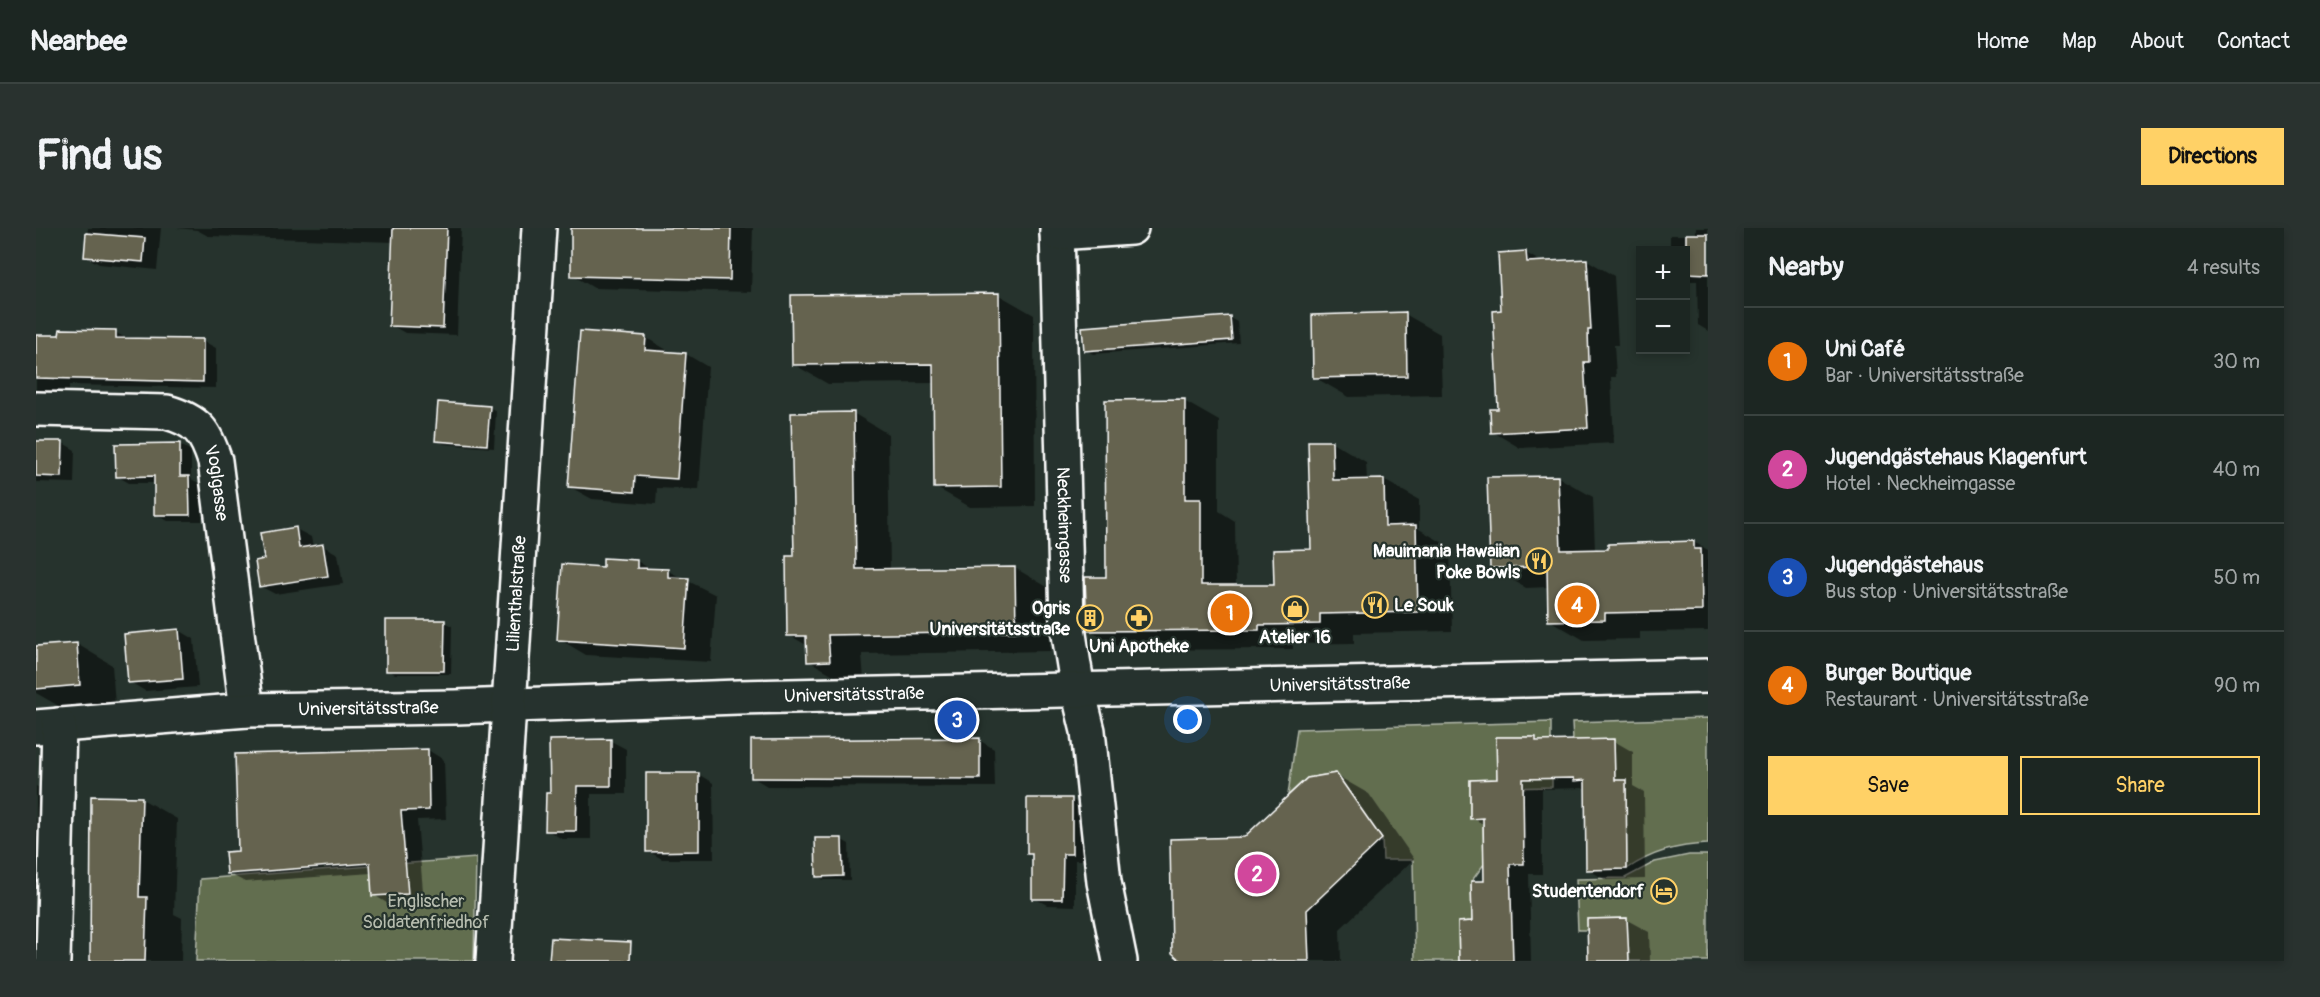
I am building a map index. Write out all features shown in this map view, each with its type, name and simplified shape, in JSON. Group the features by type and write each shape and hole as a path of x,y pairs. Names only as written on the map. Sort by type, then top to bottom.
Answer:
{"street":[{"name":"Lilienthalstraße","path":"493,961 507,706 539,228"},
{"path":"1057,231 1131,228"},
{"name":"Neckheimgasse","path":"1057,231 1067,622 1078,690 1088,731 1104,882 1120,961"},
{"name":"Voglgasse","path":"36,409 167,412 187,418 200,429 215,461 247,710"},
{"name":"Universitätsstraße","path":"48,726 247,710 507,706 1708,676"},
{"path":"48,726 54,961"}],"green space":[{"path":"1708,718 1708,844 1665,851 1646,858 1627,869 1626,780 1615,780 1614,740 1573,740 1572,722"},
{"path":"1551,722 1551,747 1536,748 1535,737 1497,737 1497,779 1470,780 1470,818 1483,818 1484,864 1471,882 1472,921 1458,922 1459,961 1415,961 1413,860 1383,860 1382,839 1336,773 1307,778 1288,795 1297,729"},
{"path":"1552,757 1552,787 1510,788 1510,779"},
{"path":"1689,855 1708,855 1708,961 1629,961 1627,918 1587,919 1587,930 1578,930 1576,879 1625,878 1655,862"},
{"name":"Englischer Soldatenfriedhof","path":"476,858 474,961 196,961 200,879"}],"building":[{"path":"393,228 447,228 443,328 389,326"},
{"path":"571,228 731,228 730,280 571,276"},
{"path":"86,233 145,238 143,262 84,257"},
{"path":"1686,234 1708,234 1708,274 1690,273 1690,246 1686,246"},
{"path":"1526,251 1527,262 1587,259 1591,330 1588,330 1589,362 1584,362 1588,428 1491,433 1490,409 1498,409 1493,311 1501,310 1498,253"},
{"path":"999,293 1001,487 934,488 933,364 792,365 791,295"},
{"path":"1406,312 1407,376 1313,378 1312,315"},
{"path":"1230,316 1232,340 1084,351 1082,327"},
{"path":"60,329 116,330 116,338 203,339 203,382 36,378 36,335 59,335"},
{"path":"580,331 646,336 645,350 686,353 677,479 635,476 634,492 568,487"},
{"path":"1185,399 1185,499 1201,499 1201,585 1274,585 1273,550 1311,549 1308,441 1332,441 1333,480 1384,479 1385,526 1416,525 1418,612 1320,614 1320,624 1259,625 1259,630 1087,631 1085,577 1106,577 1105,400"},
{"path":"438,402 490,406 487,445 435,441"},
{"path":"854,412 856,569 1015,567 1016,632 828,635 830,661 807,662 806,636 787,636 786,556 794,556 791,413"},
{"path":"36,441 63,441 62,477 36,476"},
{"path":"180,443 180,476 189,476 190,515 154,515 154,476 116,477 115,444"},
{"path":"1558,476 1561,550 1608,549 1608,544 1694,541 1694,549 1701,549 1702,611 1605,613 1605,620 1548,621 1547,567 1490,568 1487,477"},
{"path":"296,527 299,548 323,544 328,576 259,587 255,561 264,559 260,533"},
{"path":"603,558 637,560 637,568 668,569 668,577 689,578 684,648 557,640 562,564 603,567"},
{"path":"386,620 445,620 444,671 386,671"},
{"path":"179,629 183,679 128,683 124,634"},
{"path":"77,643 80,685 36,689 36,646"},
{"path":"1496,737 1536,737 1536,741 1614,739 1615,780 1626,780 1627,869 1586,870 1585,780 1574,781 1574,778 1523,779 1524,864 1510,864 1513,961 1459,961 1458,922 1472,921 1471,881 1484,881 1483,818 1470,819 1470,780 1497,779"},
{"path":"980,738 980,779 751,778 751,740"},
{"path":"611,739 611,786 577,786 576,831 545,831 546,793 550,793 549,740"},
{"path":"428,749 429,810 401,811 408,894 372,896 370,863 227,874 225,852 238,851 235,754"},
{"path":"646,773 699,773 699,851 646,852"},
{"path":"1336,773 1382,839 1307,910 1309,961 1181,961 1172,953 1170,839 1244,837 1307,778"},
{"path":"91,796 142,797 139,897 147,897 145,961 90,961"},
{"path":"1027,798 1072,798 1072,854 1063,854 1062,899 1032,899 1032,854 1027,854"},
{"path":"815,838 842,838 843,876 816,877"},
{"path":"1627,918 1629,961 1588,961 1587,919"},
{"path":"551,938 631,942 630,961 549,961"}],"place":[{"name":"Mauimania Hawaiian Poke Bowls","path":"1539,561"},
{"name":"Le Souk","path":"1375,605"},
{"name":"Burger Boutique","path":"1577,605"},
{"name":"Atelier 16","path":"1295,609"},
{"name":"Uni Café","path":"1230,613"},
{"name":"Ogris Universitätsstraße","path":"1090,618"},
{"name":"Uni Apotheke","path":"1139,618"},
{"name":"Jugendgästehaus","path":"957,720"},
{"name":"Jugendgästehaus Klagenfurt","path":"1257,874"},
{"name":"Studentendorf","path":"1664,891"}]}
